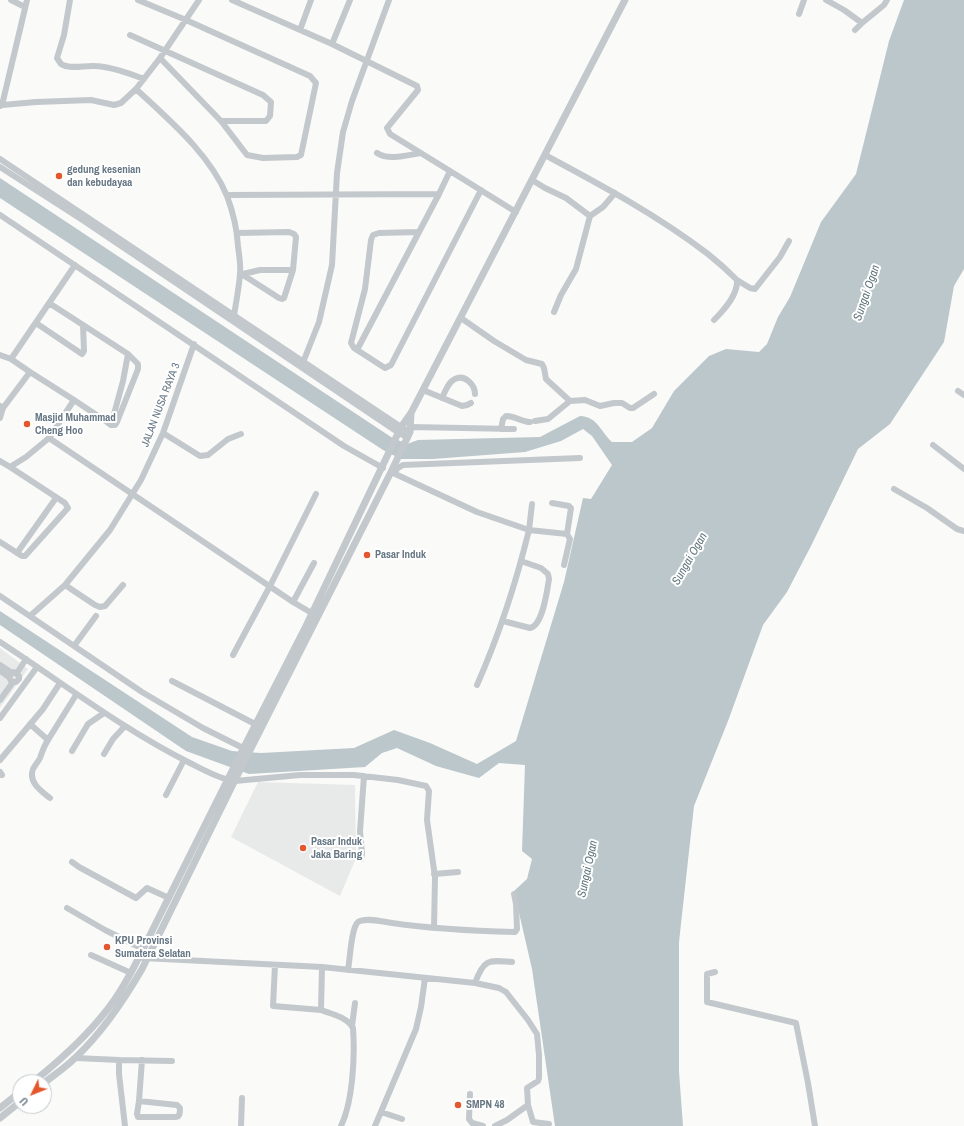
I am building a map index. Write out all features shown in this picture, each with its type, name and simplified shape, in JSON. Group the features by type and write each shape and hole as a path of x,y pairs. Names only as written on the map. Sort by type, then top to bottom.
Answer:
{"street":[{"path":"11,0 25,7"},
{"path":"27,0 1,105 91,100 114,105 121,103 136,89 160,58 199,0"},
{"path":"70,0 64,35 57,58 61,64 69,66 107,67 144,79"},
{"path":"138,0 310,76 316,83 301,156 263,158 247,155 221,121 160,58"},
{"path":"232,0 332,44 400,76 418,87 387,128 390,134 516,212"},
{"path":"300,30 311,0"},
{"path":"332,44 350,0"},
{"path":"302,364 319,322 332,265 337,173 344,132 352,102 366,61 390,0"},
{"path":"245,750 315,615 399,433 461,318 625,0"},
{"path":"799,14 804,0"},
{"path":"826,0 844,10 862,23"},
{"path":"855,30 888,0"},
{"path":"130,35 263,95 271,102 270,116 266,121 221,121"},
{"path":"136,89 183,134 212,170 227,195 237,233 241,273 233,318"},
{"path":"377,153 391,157 421,153"},
{"path":"545,155 615,193 660,220 703,250 746,287 755,289 780,257 789,241"},
{"path":"0,159 233,318"},
{"path":"0,167 233,318 302,364 399,433 408,435 514,429"},
{"path":"358,350 450,171"},
{"path":"532,180 566,198 590,216"},
{"path":"37,191 40,185"},
{"path":"418,232 379,233 372,238 365,289 351,341 353,347 383,367 387,368 391,365 481,190"},
{"path":"554,312 561,295 576,268 590,216 603,207 615,193"},
{"path":"227,195 439,194"},
{"path":"0,215 344,446 383,468"},
{"path":"237,233 289,232 294,234 296,239 293,270 286,296 282,299 241,273"},
{"path":"11,359 75,265"},
{"path":"241,273 260,270 293,270"},
{"path":"714,320 733,296 737,288 737,280"},
{"path":"49,303 128,354 137,362 139,367 117,422 111,425"},
{"path":"461,318 494,341 526,360 542,364 546,379 570,401"},
{"path":"36,322 82,354 84,351 83,325"},
{"name":"JALAN NUSA RAYA 3","path":"30,616 65,584 110,530 141,480 163,433 194,344"},
{"path":"111,425 123,381 128,354"},
{"path":"0,356 11,359 111,425"},
{"path":"0,418 2,407 30,372"},
{"path":"442,398 450,384 458,378 468,380 474,388 475,394"},
{"path":"423,390 462,406 471,403"},
{"path":"958,391 964,395"},
{"path":"501,429 503,419 506,416 519,418 524,422 548,419 570,401 585,400 598,406 622,403 630,408 633,408 654,394"},
{"path":"10,467 26,457 49,438 74,400"},
{"path":"43,1074 60,1060 92,1027 114,1000 131,973 143,958 143,949 236,771 255,724 393,473 397,458 408,435 411,412"},
{"path":"163,433 200,456 208,455 228,439 241,434"},
{"path":"49,438 293,602 315,615"},
{"path":"933,445 964,469"},
{"path":"393,473 403,465 580,458"},
{"path":"0,460 68,506 68,509 26,555 23,556 0,542"},
{"path":"393,473 477,512 529,530 567,534"},
{"path":"894,489 927,508 957,530 964,531"},
{"path":"233,655 270,586 316,494"},
{"path":"17,552 56,498"},
{"path":"552,503 569,506 571,508 567,534 570,539 564,565"},
{"path":"477,686 491,655 503,621 529,530 532,504"},
{"path":"503,621 530,628 535,626 540,619 549,579 548,574 541,568 521,561"},
{"path":"293,602 314,563"},
{"path":"65,584 100,607 105,606 123,585"},
{"path":"0,596 142,692 203,728 245,750"},
{"path":"74,646 96,616"},
{"path":"0,642 76,695 125,726 184,760 231,780 300,775 364,776 419,784 428,788 427,820 434,874 434,928"},
{"path":"0,701 13,682 11,681 12,674 26,660"},
{"path":"0,665 12,674"},
{"path":"0,718 37,667"},
{"path":"0,671 12,674"},
{"path":"172,681 255,724"},
{"path":"0,760 43,709 60,683"},
{"path":"50,798 35,784 32,775 34,768 40,759 41,752 76,695"},
{"path":"72,751 88,724 104,713"},
{"path":"30,724 48,740"},
{"path":"104,754 112,739 125,726"},
{"path":"166,795 184,760"},
{"path":"361,860 362,854 360,831 364,776"},
{"path":"52,1077 76,1058 126,996 143,958 231,780"},
{"path":"72,862 136,898 147,888 169,898"},
{"path":"434,874 458,872"},
{"path":"348,970 353,930 359,922 363,920 434,928 515,932 517,929 517,919 514,894"},
{"path":"68,908 105,930 143,949"},
{"path":"91,955 131,973"},
{"path":"143,958 348,970 475,983 500,988 506,992 537,1034 540,1078 527,1088 528,1105 533,1122 549,1124"},
{"path":"475,983 481,968 489,962 493,960 512,962"},
{"path":"275,965 273,1006 322,1010 340,1017 352,1026"},
{"path":"322,968 322,1010"},
{"path":"715,972 707,974 707,1002 796,1023 815,1126"},
{"path":"375,1126 416,1029 425,978"},
{"path":"341,1126 348,1102 352,1071 352,1026 355,1003"},
{"path":"76,1058 172,1061"},
{"path":"119,1060 119,1074 125,1126"},
{"path":"139,1101 177,1105 180,1108 180,1114 178,1117 138,1116 137,1114 142,1060"},
{"path":"470,1094 469,1118 472,1124 483,1126"},
{"path":"0,1108 12,1098"},
{"path":"241,1126 242,1098"},
{"path":"495,1126 507,1120 528,1105"},
{"path":"0,1118 12,1108"},
{"path":"381,1112 402,1118"}],"shaded area":[{"path":"0,648 28,669 0,708"},
{"name":"Pasar Induk Jaka Baring","path":"258,782 355,785 356,858 340,896 231,837"}],"water":[{"name":"Sungai Ogan","path":"904,0 964,0 964,269 954,286 944,342 890,424 858,449 787,592 763,625 728,721 694,806 679,942 679,1072 683,1126 555,1126 532,969 514,891 527,879 532,859 522,851 525,765 499,763 479,778 436,766 397,748 382,753 365,767 249,774 186,751 0,625 0,611 192,737 232,751 261,753 354,748 394,730 430,743 477,764 516,741 564,582 583,498 591,499 612,465 592,436 583,429 561,441 525,452 433,459 401,459 383,450 0,198 0,178 391,437 407,444 418,440 540,437 580,416 591,419 595,422 612,442 632,442 652,428 674,391 709,356 726,349 759,352 767,344 778,317 790,297 821,222 856,174 889,41"}],"place":[{"name":"gedung kesenian dan kebudayaa","path":"59,176"},
{"name":"Masjid Muhammad Cheng Hoo","path":"27,424"},
{"name":"Pasar Induk","path":"367,555"},
{"name":"Pasar Induk Jaka Baring","path":"303,848"},
{"name":"KPU Provinsi Sumatera Selatan","path":"107,947"},
{"name":"SMPN 48","path":"458,1105"}]}
